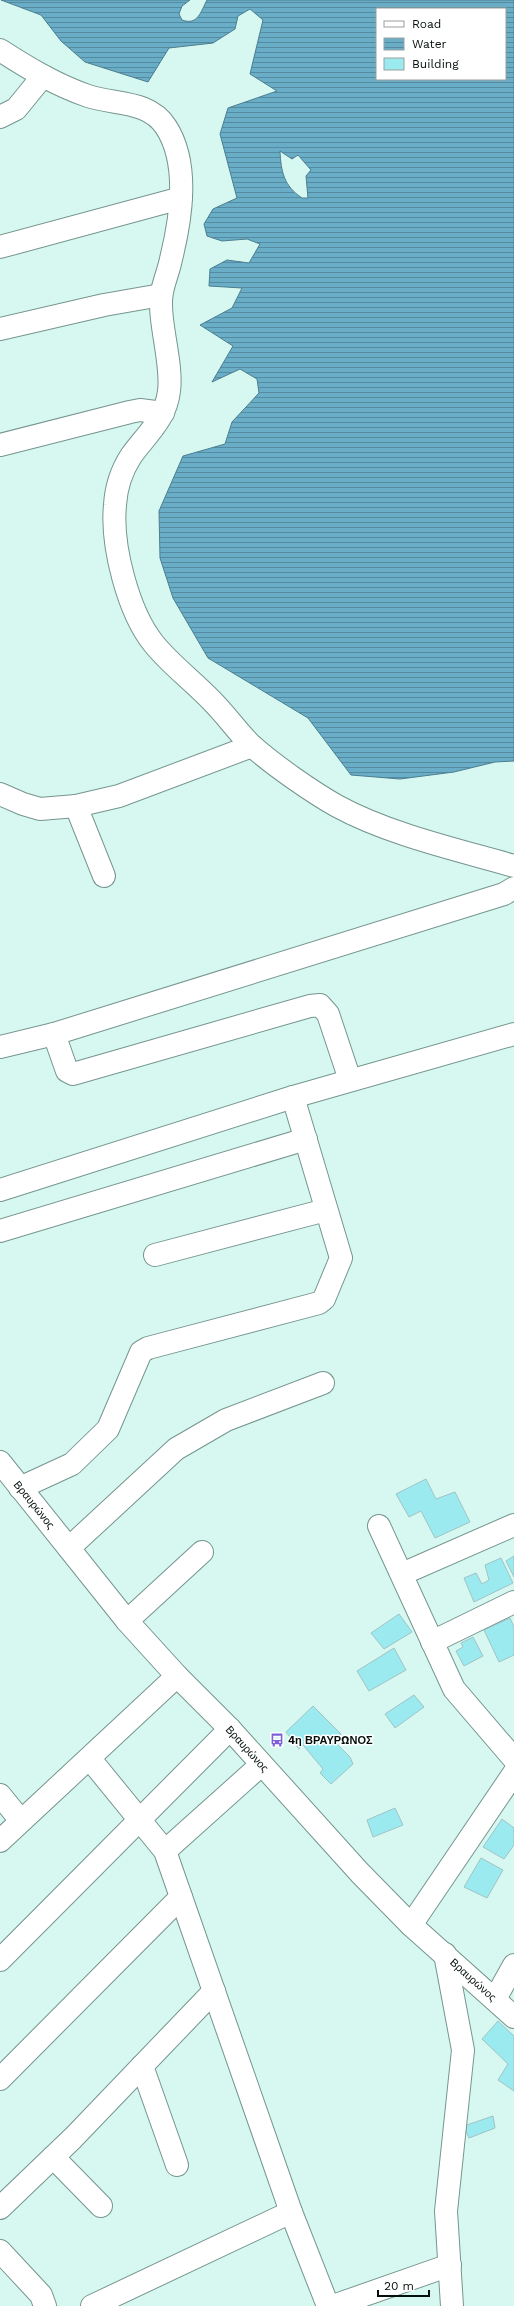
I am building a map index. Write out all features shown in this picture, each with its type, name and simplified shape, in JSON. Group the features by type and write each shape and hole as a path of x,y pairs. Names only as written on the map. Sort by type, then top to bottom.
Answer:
{"street":[{"path":"0,50 42,76 89,96 144,108 157,115 168,129 180,169 181,198 171,259 161,295 170,391 164,413 155,427 130,457 119,480 114,506 115,535 122,571 140,621 151,640 166,658 212,701 252,746 302,783 338,806 390,828 514,866"},
{"path":"0,117 16,109 42,76"},
{"path":"0,247 181,198"},
{"path":"0,329 104,305 161,295"},
{"path":"0,445 140,410 164,413"},
{"path":"0,794 23,804 40,809 76,806 119,796 252,746"},
{"path":"76,806 104,876"},
{"path":"0,1047 54,1034 504,894 514,888"},
{"path":"54,1034 67,1071 73,1074 320,1004 328,1014 350,1080"},
{"path":"0,1190 293,1097 514,1034"},
{"path":"20,1488 72,1464 108,1429 141,1352 148,1348 319,1303 324,1299 341,1258 293,1097"},
{"path":"0,1231 306,1139"},
{"path":"155,1255 326,1210"},
{"path":"69,1548 176,1449 226,1420 323,1383"},
{"name":"Βραυρώνος","path":"0,1462 127,1621 177,1676 230,1729 360,1873 411,1925 445,1954 514,2018"},
{"path":"402,1574 514,1525"},
{"path":"379,1526 454,1689 514,1759"},
{"path":"127,1621 202,1552"},
{"path":"432,1642 514,1602"},
{"path":"0,1841 90,1759 177,1676"},
{"path":"0,1960 138,1819 230,1729"},
{"path":"90,1759 165,1851 291,2212 328,2306"},
{"path":"165,1851 261,1765"},
{"path":"411,1925 514,1773"},
{"path":"0,1795 21,1821"},
{"path":"0,2079 181,1897"},
{"path":"445,1954 463,2050 446,2211 452,2306"},
{"path":"494,2000 514,1965"},
{"path":"0,2208 53,2157 214,1991"},
{"path":"142,2066 177,2165"},
{"path":"53,2157 101,2206"},
{"path":"92,2306 291,2212"},
{"path":"0,2252 41,2295 45,2306"},
{"path":"333,2306 450,2265"}],"water":[{"path":"1,0 190,0 182,6 179,14 182,20 192,21 201,13 207,0 514,0 514,761 495,762 454,772 400,779 351,775 308,718 208,658 173,598 160,558 159,511 183,456 225,444 232,422 259,393 257,379 240,369 212,382 233,346 200,325 232,308 242,288 209,286 210,269 227,260 249,263 260,244 247,239 222,241 207,236 204,224 213,209 237,198 220,134 228,108 277,91 250,74 263,20 250,9 238,16 235,29 213,43 169,48 148,82 85,62 61,41 41,15","holes":["280,151 292,159 298,155 311,170 306,176 308,198 302,198 291,189 287,183 281,166"]}],"building":[{"path":"426,1479 436,1499 455,1492 470,1522 435,1538 421,1511 409,1517 396,1494"},
{"path":"514,1556 514,1577 506,1561"},
{"path":"501,1558 513,1583 474,1602 464,1578 476,1573 482,1584 489,1580 485,1565"},
{"path":"399,1614 412,1632 384,1649 371,1633"},
{"path":"510,1618 514,1627 514,1655 499,1662 484,1630"},
{"path":"473,1637 483,1656 464,1666 456,1651 463,1647 461,1643"},
{"path":"394,1648 406,1670 369,1691 357,1671"},
{"path":"414,1695 424,1707 395,1728 385,1714"},
{"path":"313,1706 341,1734 334,1741 350,1757 353,1764 331,1784 320,1773 323,1769 303,1745 299,1749 286,1732"},
{"path":"395,1808 403,1825 373,1837 367,1820"},
{"path":"502,1819 514,1828 514,1845 504,1859 483,1847"},
{"path":"481,1858 503,1870 487,1898 464,1887"},
{"path":"498,2021 514,2036 514,2091 498,2080 508,2064 482,2039"},
{"path":"493,2116 495,2128 469,2138 464,2126"}],"place":[{"name":"4η ΒΡΑΥΡΩΝΟΣ","path":"277,1740"}]}
